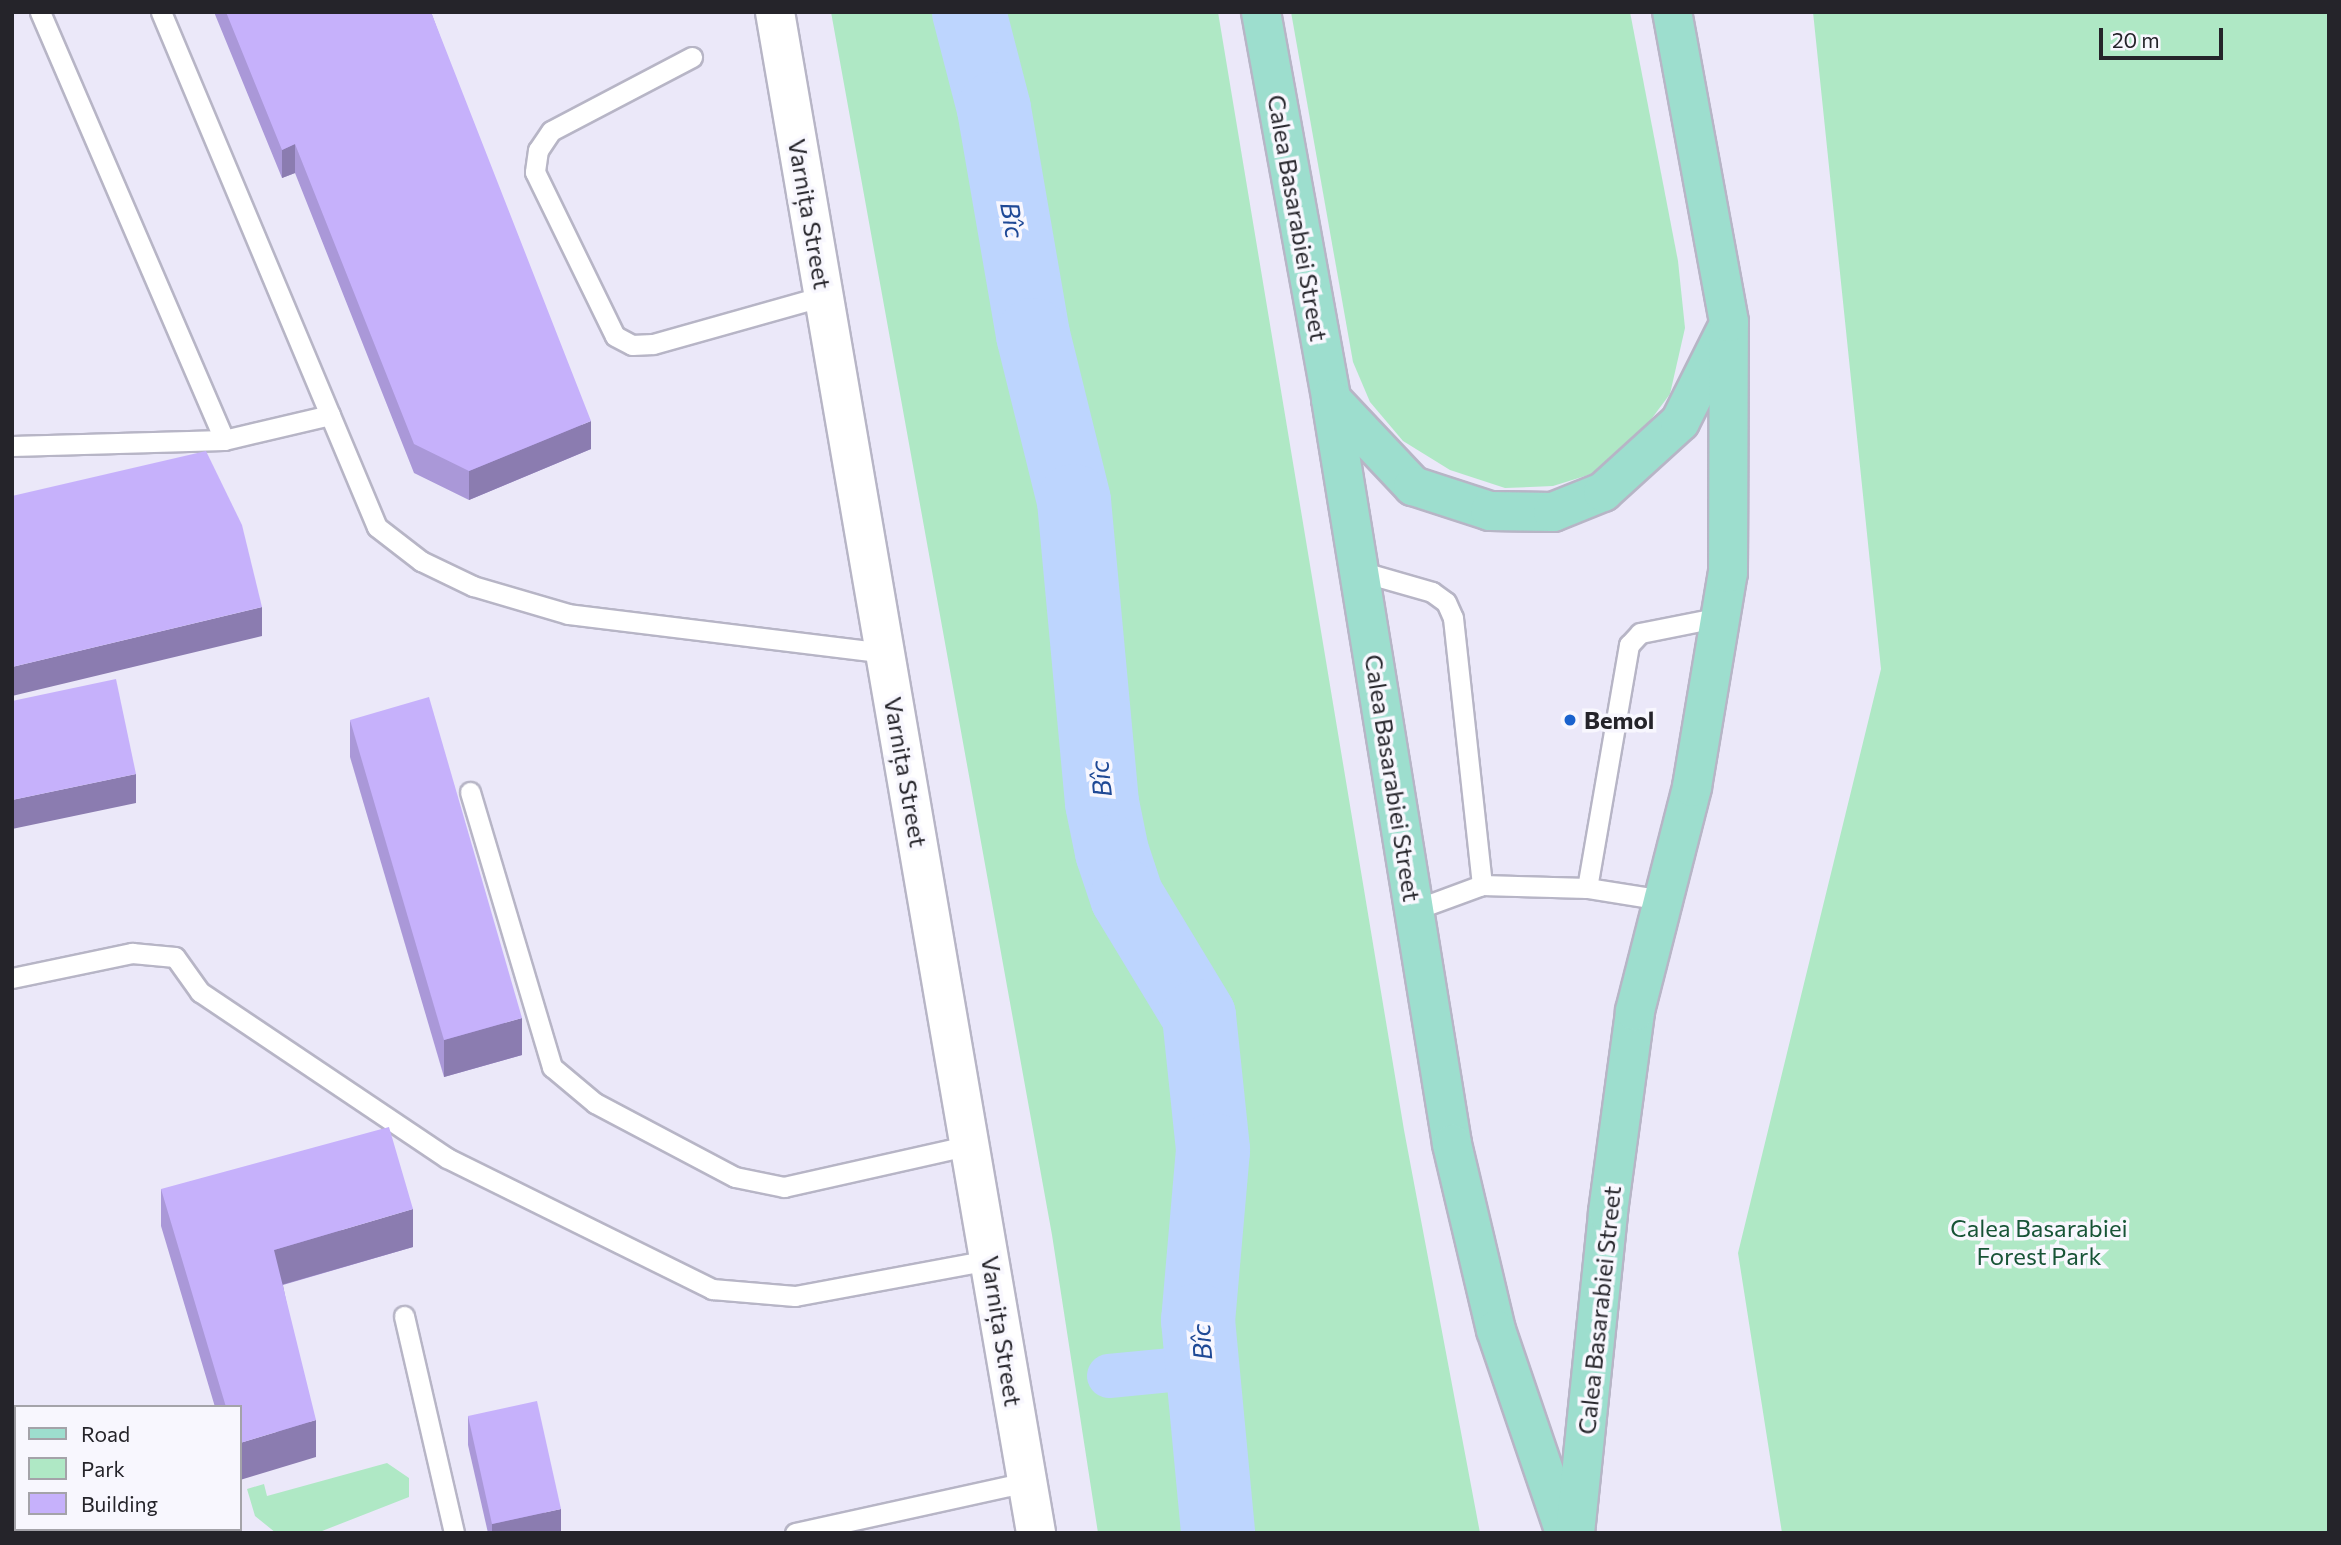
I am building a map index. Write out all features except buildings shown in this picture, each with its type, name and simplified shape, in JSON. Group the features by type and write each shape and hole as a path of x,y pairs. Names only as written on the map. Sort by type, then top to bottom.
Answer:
{"main road":[{"name":"Calea Basarabiei Street","path":"1261,12 1331,399 1452,1144 1496,1330 1565,1533"},
{"name":"Calea Basarabiei Street","path":"1575,1533 1608,1212 1635,1011 1692,787 1728,573 1730,322 1672,12"},
{"path":"1331,399 1413,486 1490,511 1553,512 1603,492 1680,422 1730,322"}],"street":[{"name":"Varnița Street","path":"775,12 971,1145 1035,1533"}],"lane":[{"path":"40,12 224,440"},
{"path":"161,12 377,527 421,561 473,586 568,614 886,653"},
{"path":"692,57 551,131 538,150 535,172 615,336 632,345 653,344 824,296"},
{"path":"12,446 224,440 330,415"},
{"path":"1359,571 1432,593 1446,602 1453,618 1482,885"},
{"path":"1587,888 1629,645 1640,633 1721,617"},
{"path":"470,792 552,1067 595,1103 735,1177 784,1187 971,1145"},
{"path":"1414,910 1482,885 1587,888 1663,900"},
{"path":"12,978 132,953 175,957 200,992 447,1158 712,1289 795,1296 990,1260"},
{"path":"404,1316 454,1533"},
{"path":"795,1533 1027,1482"}],"green space":[{"path":"831,12 1218,12 1404,1130 1480,1533 1098,1533 1052,1235"},
{"path":"1291,12 1630,12 1678,261 1685,328 1670,394 1635,441 1598,472 1553,486 1505,488 1450,470 1403,441 1370,402 1353,362"},
{"name":"Calea Basarabiei Forest Park","path":"1813,12 2329,12 2329,1533 1782,1533 1738,1253 1881,669"},
{"path":"387,1463 409,1478 409,1497 317,1533 276,1533 255,1516 247,1489 264,1484 267,1496"}],"waterway":[{"name":"Bîc","path":"969,12 994,109 1033,335 1074,501 1102,803 1112,852 1127,897 1199,1016 1213,1150 1198,1320 1218,1533"},
{"path":"1109,1376 1201,1367"}],"place":[{"name":"Bemol","path":"1570,720"}]}
